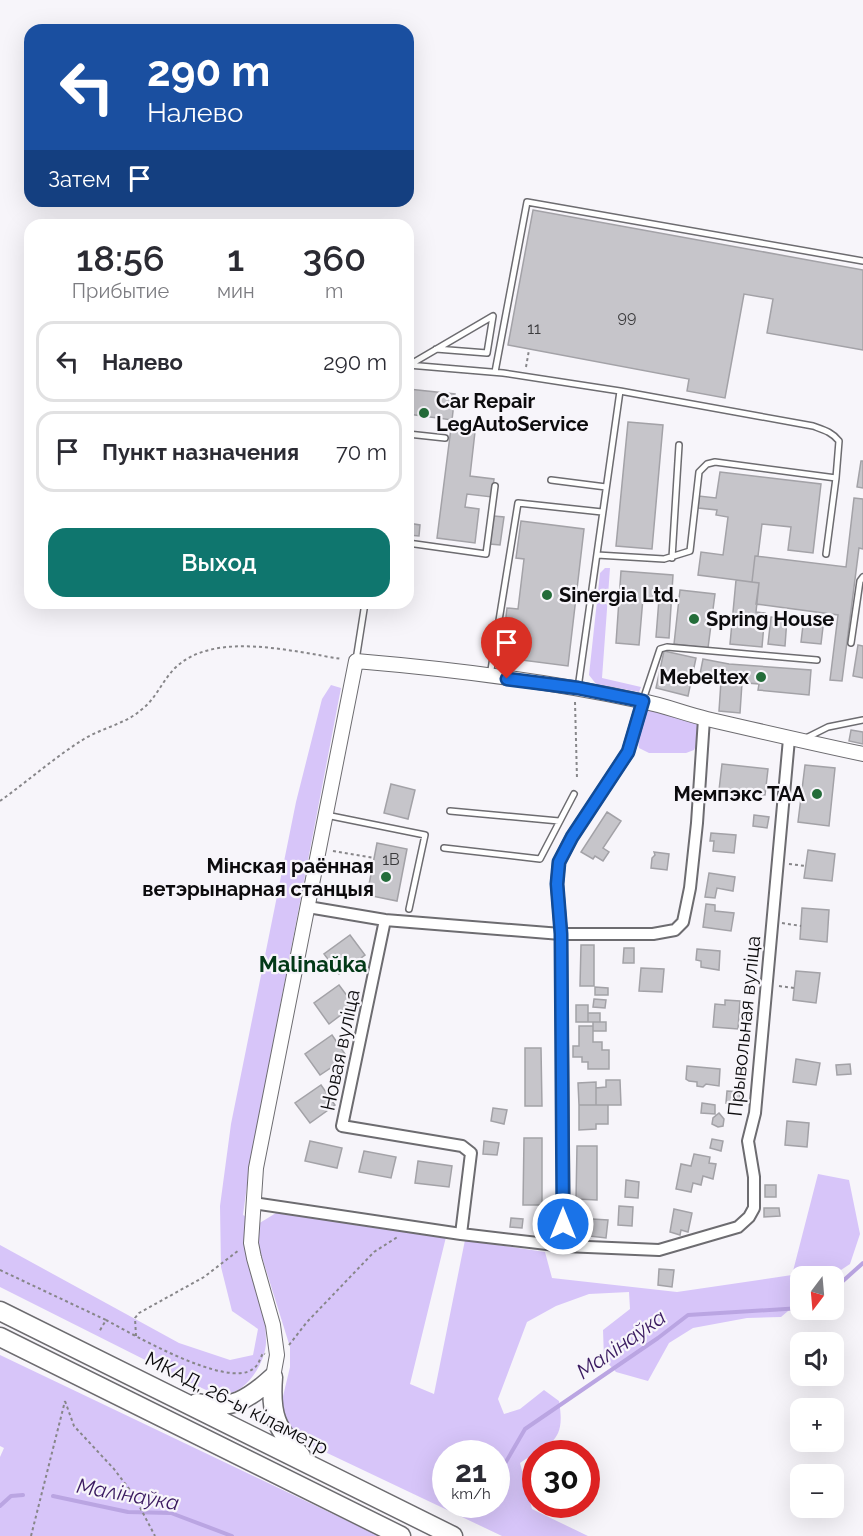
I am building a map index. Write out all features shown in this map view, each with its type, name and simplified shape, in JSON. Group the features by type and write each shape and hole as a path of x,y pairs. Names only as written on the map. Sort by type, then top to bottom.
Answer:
{"highway":[{"name":"МКАД, 26-ы кіламетр","path":"0,1311 453,1536"},
{"path":"0,1337 401,1536"},
{"path":"182,1400 206,1405 229,1405 240,1402 251,1395 273,1377"},
{"path":"273,1377 272,1408 278,1426 308,1464"}],"street":[{"path":"273,1377 281,1353 254,1258 251,1230 256,1168 356,661 576,688 643,701 704,719 863,754"},
{"path":"564,1246 561,934 557,884 559,862 572,837 628,752 643,701"},
{"path":"308,906 386,920 561,934 653,934 675,930 683,922 690,888 704,719"},
{"name":"Прывольная вуліца","path":"253,1203 417,1228 564,1246 659,1250 738,1227 754,1209 754,1176 748,1141 755,1113 791,739"},
{"name":"Новая вуліца","path":"386,920 342,1126 462,1146 471,1153 461,1234"}],"lane":[{"path":"495,372 527,202 863,261"},
{"path":"414,362 436,349 465,333 493,316 487,353 436,349"},
{"path":"414,365 495,372 620,391 813,426 826,431 839,441 826,554"},
{"path":"576,688 620,391"},
{"path":"414,435 445,438"},
{"path":"672,558 679,445"},
{"path":"597,555 664,560 690,551 699,472 707,464 715,462 836,478"},
{"path":"551,480 606,487"},
{"path":"414,544 486,554 495,486"},
{"path":"490,676 518,503 602,512"},
{"path":"851,643 860,581 863,577"},
{"path":"356,661 364,609"},
{"path":"643,701 660,649 667,647 817,660"},
{"path":"791,739 810,737 828,727 863,720"},
{"path":"444,848 540,859 574,794"},
{"path":"450,811 558,821"},
{"path":"326,815 425,835 409,909"}],"path":[{"path":"525,376 529,350"},
{"path":"0,801 85,738 140,711 156,695 174,669 190,657 229,647 257,646 356,661"},
{"path":"576,688 577,779"},
{"path":"320,848 374,858"},
{"path":"786,864 806,866"},
{"path":"780,923 801,926"},
{"path":"773,986 794,988"},
{"path":"0,1270 189,1361 234,1374 253,1369 263,1353 281,1353 307,1322 374,1252 390,1241 417,1228"},
{"path":"136,1336 135,1318 139,1313 196,1281 229,1259 241,1248 251,1230"},
{"path":"99,1332 106,1320"},
{"path":"31,1536 65,1401 74,1426 133,1494 155,1536"}],"shaded area":[{"path":"605,568 610,568 602,678 641,687 639,692 596,684 589,675 600,573"},
{"path":"331,685 341,688 250,1163 243,1215 247,1217 251,1257 263,1311 266,1330 265,1348 259,1366 248,1382 232,1393 220,1394 189,1382 0,1287 0,1245 179,1343 230,1360 253,1355 258,1329 232,1311 221,1267 220,1206 231,1124 296,802 322,699"},
{"path":"649,708 693,721 699,726 694,750 686,753 649,753 639,748 640,727"},
{"path":"818,1174 849,1180 860,1234 850,1264 844,1268 844,1266 794,1266"},
{"path":"276,1213 446,1237 410,1384 434,1394 465,1240 545,1252 552,1278 677,1292 790,1275 790,1309 781,1317 747,1318 693,1328 669,1343 648,1381 616,1372 604,1359 603,1330 630,1309 629,1292 589,1294 556,1306 527,1322 498,1399 504,1414 520,1409 544,1390 559,1401 561,1415 558,1434 554,1440 522,1440 522,1462 520,1463 522,1518 551,1518 588,1536 502,1536 464,1518 510,1518 510,1440 432,1440 432,1503 304,1442 291,1431 280,1409 290,1367 290,1347 257,1241 258,1224"},
{"path":"0,1355 379,1536 0,1536 0,1457 4,1448 0,1446"}],"building":[{"path":"533,210 863,270 863,350 767,333 773,299 744,294 725,398 687,391 689,379 508,345"},
{"path":"414,390 455,394 452,420 414,415"},
{"path":"452,420 476,423 470,476 494,479 492,497 467,494 465,507 479,509 475,543 437,538"},
{"path":"628,422 663,425 652,549 616,546"},
{"path":"861,461 863,461 863,488 857,487"},
{"path":"720,472 821,484 813,553 788,550 791,527 762,524 752,582 698,575 701,552 723,555 728,517 716,515 717,510 698,508 699,496 716,498"},
{"path":"854,498 863,499 863,549 859,548 842,681 830,680 838,615 756,604 759,583 752,582 755,556 846,567"},
{"path":"494,516 504,517 500,545 490,544"},
{"path":"521,521 584,529 568,666 498,657 502,624 505,625 507,608 518,609 524,559 516,558"},
{"path":"414,524 420,525 419,536 414,536"},
{"path":"621,571 673,575 669,638 656,637 659,599 643,598 639,645 616,643"},
{"path":"736,580 759,583 756,612 765,613 762,647 730,644"},
{"name":"Spring House","path":"680,590 715,594 708,648 674,644"},
{"path":"771,617 787,618 785,646 768,644"},
{"path":"803,625 823,627 821,644 801,642"},
{"path":"858,645 863,646 863,678 853,676"},
{"path":"664,651 696,658 688,696 656,688"},
{"name":"Mebeltex","path":"703,659 729,664 811,670 809,695 758,690 759,684 721,681 700,674"},
{"path":"721,681 742,683 740,713 719,711"},
{"path":"851,730 863,732 863,744 849,741"},
{"path":"722,764 768,769 765,795 719,790"},
{"path":"805,765 835,768 829,826 798,822"},
{"path":"391,784 415,790 408,819 384,813"},
{"path":"607,812 621,821 603,848 609,852 603,861 595,856 593,859 581,852"},
{"path":"754,815 769,817 767,828 753,826"},
{"path":"711,833 736,835 734,853 713,851 714,841 710,841"},
{"name":"Мінская раённая ветэрынарная станцыя","path":"377,843 407,849 397,901 367,895"},
{"path":"808,850 835,854 832,881 804,878"},
{"path":"654,852 669,854 667,870 651,868"},
{"path":"709,873 735,877 733,891 717,888 715,898 705,897"},
{"path":"706,904 715,905 715,911 734,913 731,931 703,927"},
{"path":"802,908 829,910 827,942 800,939"},
{"path":"350,935 365,955 339,974 324,954"},
{"path":"581,945 594,945 594,986 580,986"},
{"path":"624,948 634,948 634,963 623,963"},
{"path":"697,949 720,951 719,970 701,967 701,961 696,960"},
{"path":"641,968 664,969 662,992 639,991"},
{"path":"796,971 820,973 816,1003 793,1000"},
{"path":"339,985 354,1005 329,1024 314,1003"},
{"path":"595,987 608,988 608,995 595,995"},
{"path":"594,999 606,1000 605,1008 593,1007"},
{"path":"725,1000 740,1001 738,1029 713,1027 715,1004 725,1005"},
{"path":"576,1005 588,1005 588,1022 576,1022"},
{"path":"588,1013 600,1013 600,1022 588,1022"},
{"path":"593,1022 606,1022 606,1031 593,1031"},
{"path":"579,1026 593,1026 593,1042 602,1042 602,1050 609,1050 609,1069 588,1069 588,1062 582,1062 582,1057 573,1057 573,1046 579,1046"},
{"path":"332,1035 347,1057 320,1075 305,1054"},
{"path":"525,1048 541,1048 542,1106 525,1106"},
{"path":"796,1059 820,1063 816,1085 793,1082"},
{"path":"850,1064 851,1074 837,1075 836,1065"},
{"path":"687,1066 720,1069 719,1086 706,1084 703,1087 697,1086 697,1082 689,1081 686,1079"},
{"path":"606,1080 620,1080 621,1105 596,1105 596,1088 606,1087"},
{"path":"596,1082 596,1105 579,1105 578,1083"},
{"path":"321,1085 335,1105 310,1123 295,1103"},
{"path":"727,1091 740,1092 739,1105 726,1103"},
{"path":"702,1103 715,1105 715,1114 701,1113"},
{"path":"579,1105 608,1105 608,1124 596,1124 596,1129 579,1130"},
{"path":"493,1108 507,1110 504,1124 491,1121"},
{"path":"719,1113 724,1119 723,1126 718,1127 712,1124 713,1118"},
{"path":"787,1121 809,1123 807,1147 785,1145"},
{"path":"524,1138 542,1138 542,1205 523,1205"},
{"path":"712,1139 723,1141 721,1151 710,1148"},
{"path":"310,1141 342,1148 337,1168 305,1161"},
{"path":"484,1141 499,1143 497,1155 483,1154"},
{"path":"577,1146 597,1146 597,1200 576,1199"},
{"path":"364,1151 396,1157 391,1178 359,1172"},
{"path":"694,1154 710,1157 709,1163 716,1164 713,1179 703,1176 701,1185 693,1183 691,1192 676,1189 681,1164 691,1166"},
{"path":"418,1161 452,1166 449,1187 415,1183"},
{"path":"626,1180 639,1182 638,1198 625,1197"},
{"path":"765,1185 776,1185 776,1197 765,1197"},
{"path":"619,1206 633,1207 632,1226 618,1225"},
{"path":"764,1208 779,1208 780,1216 764,1217"},
{"path":"674,1209 692,1213 688,1232 681,1230 680,1235 670,1232"},
{"path":"511,1218 523,1219 522,1228 510,1227"},
{"path":"592,1219 608,1220 606,1238 590,1236"},
{"path":"659,1269 674,1270 672,1287 658,1285"}],"waterway":[{"name":"Малінаўка","path":"844,1280 863,1263"},
{"name":"Малінаўка","path":"510,1455 525,1429 688,1315 790,1309"},
{"name":"Малінаўка","path":"0,1506 11,1496 23,1495"},
{"name":"Малінаўка","path":"53,1496 128,1512 171,1513 232,1536"}],"place":[{"name":"Car Repair LegAutoService","path":"424,413"},
{"name":"Sinergia Ltd.","path":"547,595"},
{"name":"Spring House","path":"694,619"},
{"name":"Mebeltex","path":"761,677"},
{"name":"Мемпэкс ТАА","path":"817,794"},
{"name":"Мінская раённая ветэрынарная станцыя","path":"386,877"}],"district":[{"name":"Malinaŭka","path":"313,964"}],"route":[{"path":"507,679 578,688 643,701 628,752 572,837 559,862 557,884 561,934 563,1224"}]}
